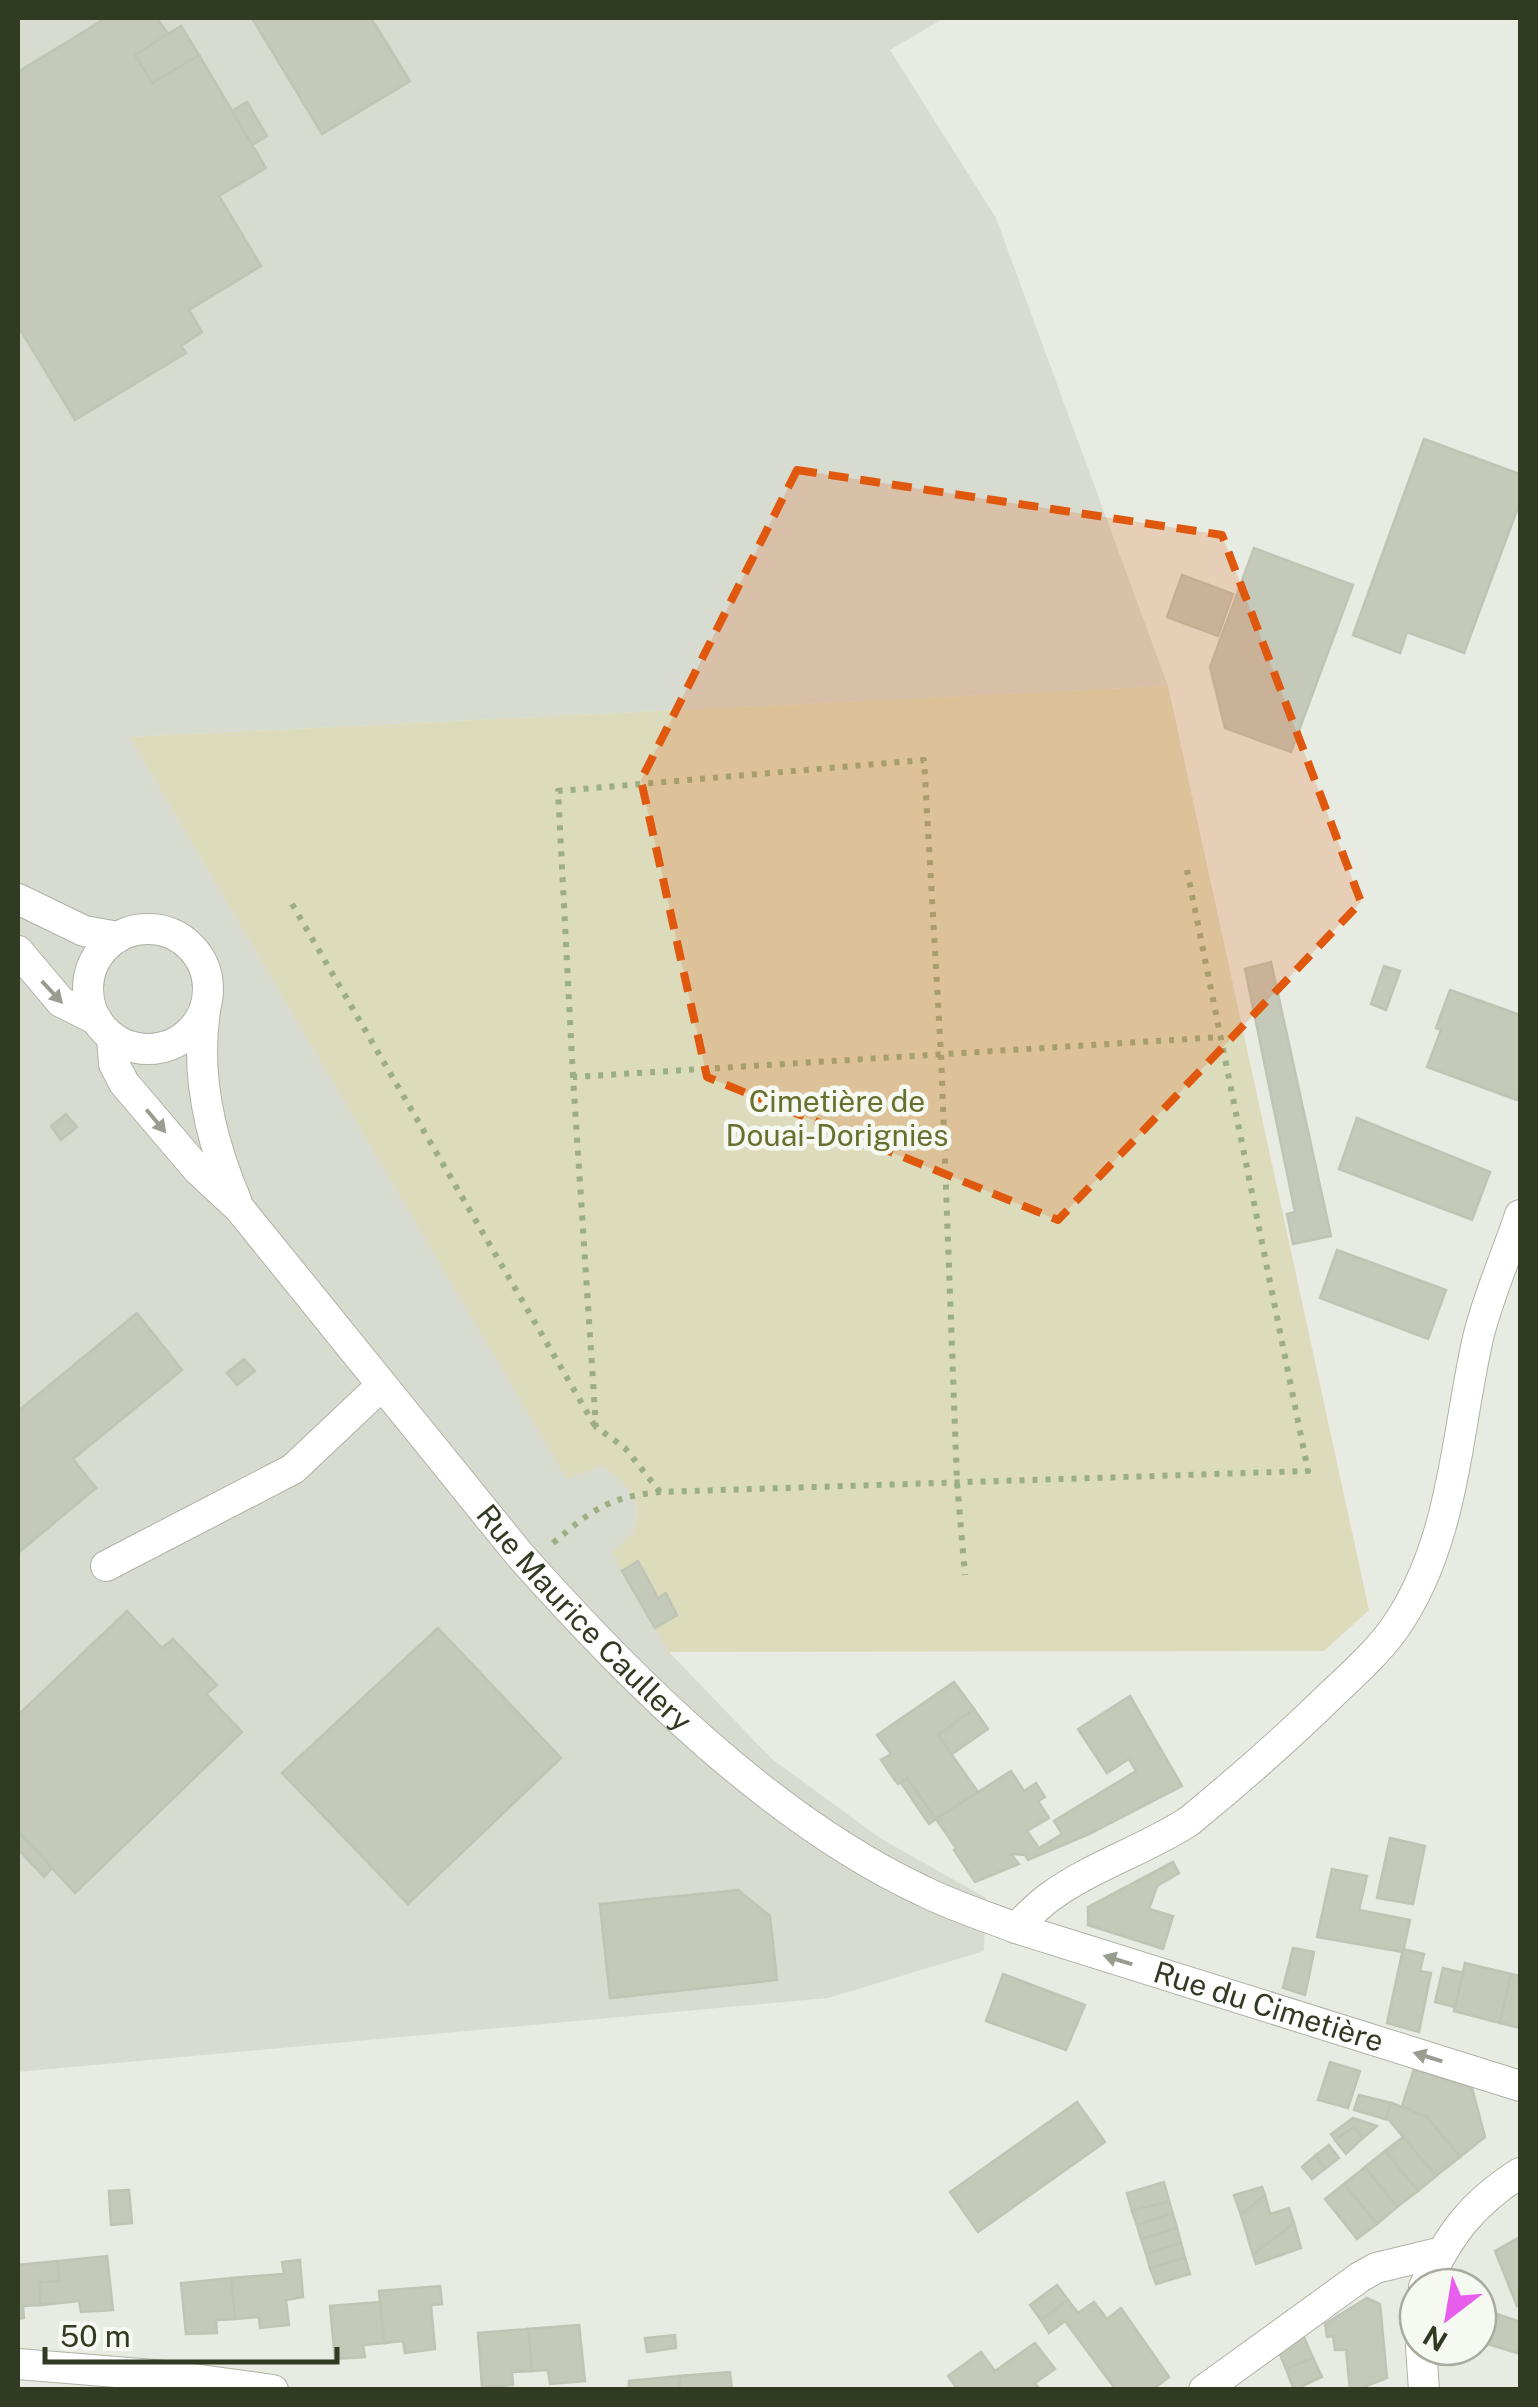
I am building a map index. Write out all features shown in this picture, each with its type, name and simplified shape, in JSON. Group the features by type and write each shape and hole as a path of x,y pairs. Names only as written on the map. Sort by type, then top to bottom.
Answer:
{"street":[{"name":"Rue Maurice Caullery","path":"27,904 84,931 118,937"},
{"path":"18,938 25,930 27,904"},
{"name":"Rue Maurice Caullery","path":"239,1208 210,1123 202,1050 206,974 187,943 153,929 134,930 118,937 97,957 90,974 89,1003 104,1029 124,1083 198,1170 239,1208 527,1564 660,1699 782,1803 844,1846 919,1890 1016,1928"},
{"path":"18,951 61,1002 120,1042 138,1048 165,1047 189,1034 205,1010"},
{"path":"1016,1928 1036,1907 1068,1885 1188,1822 1293,1732 1394,1629 1420,1582 1441,1528 1479,1335 1520,1215"},
{"path":"106,1566 294,1469 382,1384"},
{"name":"Rue du Cimetière","path":"1016,1928 1520,2086"},
{"path":"1434,2267 1475,2206 1520,2173"},
{"path":"1204,2390 1360,2276 1376,2268 1442,2252"},
{"path":"18,2364 178,2377 273,2390"}],"path":[{"path":"596,1428 558,791 924,760 957,1482 965,1575"},
{"path":"527,1564 592,1510 632,1495 1308,1471 1187,870"},
{"path":"292,904 596,1428 625,1448 660,1492"},
{"path":"573,1077 1220,1037"}],"highlighted area":[{"path":"797,470 1222,535 1361,902 1058,1220 707,1077 641,780"}],"shaded area":[{"path":"18,18 944,18 890,50 996,218 1168,686 130,737 567,1478 601,1466 622,1481 632,1495 638,1511 633,1534 669,1652 772,1759 880,1838 986,1898 984,1951 828,1998 18,2072"}],"green space":[{"name":"Cimetière de Douai-Dorignies","path":"1168,686 1369,1610 1324,1651 669,1652 612,1552 633,1534 638,1511 632,1495 622,1481 601,1466 567,1479 130,737"}],"building":[{"path":"106,18 157,18 168,34 135,55 152,83 199,55 266,168 219,196 261,266 189,310 202,332 181,346 186,353 75,420 18,326 18,72"},
{"path":"252,18 371,18 410,81 322,134"},
{"path":"181,26 199,55 152,83 135,55"},
{"path":"247,102 267,136 252,145 232,111"},
{"path":"1424,439 1520,474 1520,502 1464,653 1407,632 1400,653 1353,635"},
{"path":"1254,548 1353,585 1291,752 1225,728 1210,667"},
{"path":"1182,575 1233,594 1218,636 1167,617"},
{"path":"1271,962 1331,1236 1293,1244 1287,1214 1295,1212 1245,969"},
{"path":"1384,966 1400,971 1386,1010 1371,1004"},
{"path":"1450,990 1520,1015 1517,1100 1427,1067"},
{"path":"66,1114 77,1127 61,1140 51,1126"},
{"path":"1357,1118 1490,1172 1472,1220 1339,1169"},
{"path":"1337,1250 1446,1290 1428,1339 1320,1298"},
{"path":"137,1313 182,1370 73,1459 96,1488 18,1553 18,1411"},
{"path":"244,1359 255,1371 237,1385 227,1373"},
{"path":"638,1561 658,1598 666,1593 677,1615 655,1628 622,1571"},
{"path":"127,1611 162,1648 173,1639 217,1685 206,1694 242,1732 75,1893 18,1831 18,1715"},
{"path":"438,1628 561,1758 408,1904 282,1773"},
{"path":"954,1682 974,1709 938,1735 978,1792 936,1819 907,1778 898,1784 894,1779 881,1760 891,1754 877,1735"},
{"path":"1130,1696 1182,1786 1028,1860 1025,1855 1011,1854 1019,1864 975,1882 936,1819 1011,1771 1024,1791 1036,1783 1045,1797 1038,1801 1049,1818 1027,1831 1039,1848 1062,1834 1054,1821 1136,1771 1129,1759 1107,1773 1078,1729"},
{"path":"974,1709 988,1729 952,1754 938,1735"},
{"path":"907,1778 936,1819 929,1824 901,1783"},
{"path":"18,1831 52,1868 44,1877 18,1849"},
{"path":"1390,1838 1425,1846 1413,1904 1377,1898"},
{"path":"1173,1862 1179,1873 1157,1886 1149,1909 1173,1916 1163,1949 1088,1925 1088,1907"},
{"path":"1332,1869 1367,1876 1359,1910 1410,1920 1403,1952 1317,1937"},
{"path":"738,1890 770,1916 777,1980 610,1998 600,1904"},
{"path":"1293,1948 1314,1952 1305,1995 1283,1988"},
{"path":"1403,1949 1424,1954 1420,1971 1431,1973 1419,2032 1387,2023"},
{"path":"1465,1963 1511,1974 1500,2023 1454,2011"},
{"path":"1443,1968 1463,1973 1455,2007 1435,2002"},
{"path":"1003,1974 1085,2005 1066,2050 986,2021"},
{"path":"1511,1974 1520,1976 1520,2028 1500,2023"},
{"path":"1330,2062 1360,2071 1348,2108 1318,2100"},
{"path":"1414,2069 1472,2088 1485,2137 1460,2157 1427,2117 1402,2106"},
{"path":"1359,2095 1392,2103 1385,2119 1354,2110"},
{"path":"1077,2102 1105,2142 978,2232 950,2192"},
{"path":"1392,2103 1427,2117 1460,2157 1436,2176 1385,2119"},
{"path":"1353,2118 1377,2126 1363,2138 1354,2127 1335,2140 1331,2134"},
{"path":"1354,2127 1363,2138 1346,2154 1335,2140"},
{"path":"1403,2137 1436,2176 1418,2191 1385,2151"},
{"path":"1329,2145 1339,2158 1325,2169 1316,2155"},
{"path":"1385,2151 1418,2191 1397,2207 1365,2167"},
{"path":"1316,2155 1325,2169 1312,2179 1302,2167"},
{"path":"1365,2167 1397,2207 1377,2224 1344,2184"},
{"path":"1164,2182 1169,2201 1132,2211 1127,2193"},
{"path":"1344,2184 1377,2224 1357,2239 1325,2199"},
{"path":"1262,2187 1265,2195 1241,2215 1234,2195"},
{"path":"129,2190 132,2223 111,2225 109,2191"},
{"path":"1265,2195 1270,2214 1289,2208 1294,2223 1253,2255 1241,2215"},
{"path":"1169,2201 1173,2214 1137,2225 1132,2211"},
{"path":"1173,2214 1177,2228 1141,2239 1137,2225"},
{"path":"1294,2223 1301,2248 1256,2264 1253,2255"},
{"path":"1177,2228 1181,2243 1146,2254 1141,2239"},
{"path":"1520,2237 1520,2305 1517,2306 1495,2251"},
{"path":"1181,2243 1185,2258 1150,2268 1146,2254"},
{"path":"107,2256 113,2310 81,2312 79,2301 40,2305 39,2282 59,2281 57,2261"},
{"path":"1185,2258 1190,2274 1156,2284 1150,2268"},
{"path":"300,2260 303,2297 286,2300 289,2325 260,2328 259,2317 235,2319 231,2278 284,2274 282,2262"},
{"path":"57,2261 59,2281 39,2282 40,2305 23,2306 24,2318 18,2319 18,2265"},
{"path":"231,2278 235,2319 216,2320 217,2333 186,2334 181,2283"},
{"path":"1057,2285 1068,2300 1041,2320 1030,2305"},
{"path":"440,2286 442,2304 431,2305 435,2349 405,2353 403,2341 384,2343 379,2291"},
{"path":"1367,2298 1380,2304 1387,2378 1350,2390 1346,2350 1335,2350 1333,2336 1327,2337 1325,2324"},
{"path":"1068,2300 1078,2313 1094,2302 1107,2319 1121,2308 1169,2377 1152,2390 1116,2390 1065,2321 1049,2333 1041,2320"},
{"path":"380,2302 384,2343 363,2345 365,2357 335,2359 330,2306"},
{"path":"1498,2314 1520,2322 1517,2353 1498,2347"},
{"path":"579,2325 585,2381 550,2384 548,2370 532,2371 528,2329"},
{"path":"528,2329 532,2371 512,2372 513,2385 482,2387 478,2333"},
{"path":"675,2335 676,2348 647,2352 645,2338"},
{"path":"1304,2337 1313,2358 1286,2369 1279,2352"},
{"path":"1035,2343 1055,2369 1035,2383 1040,2390 958,2390 948,2376 981,2352 995,2371"},
{"path":"1313,2358 1322,2377 1294,2390 1286,2369"},
{"path":"730,2372 732,2390 680,2390 679,2376"},
{"path":"679,2376 680,2390 629,2390 629,2381"}]}
